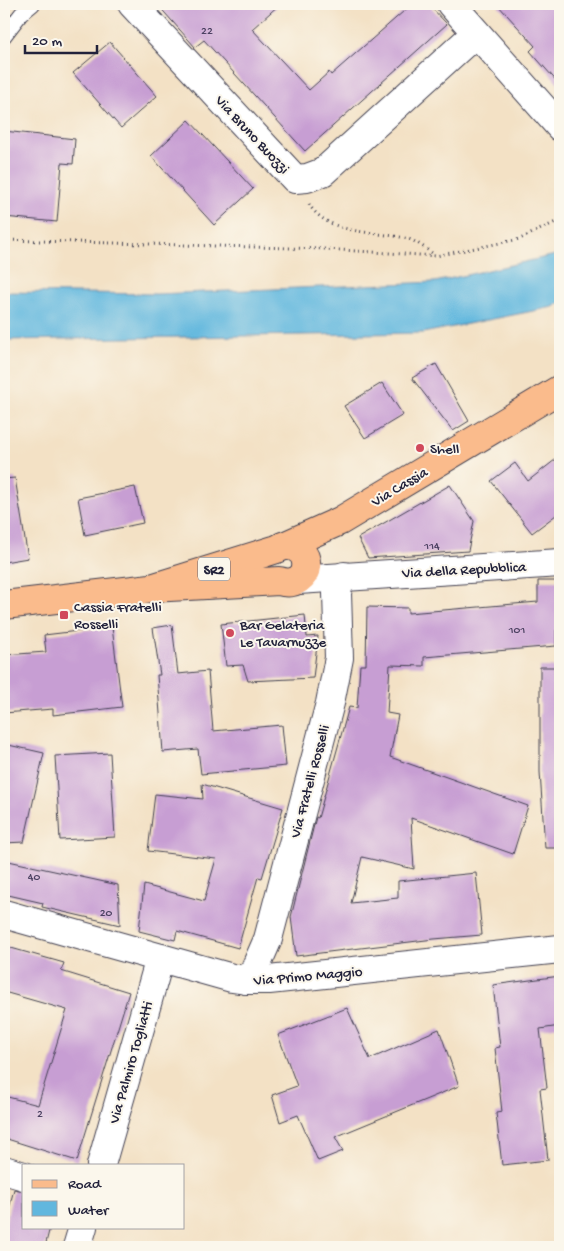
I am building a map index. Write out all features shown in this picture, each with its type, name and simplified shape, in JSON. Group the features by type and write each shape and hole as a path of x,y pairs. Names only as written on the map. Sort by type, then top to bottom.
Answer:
{"main road":[{"name":"Via Cassia","path":"150,588 280,548 340,521 560,389"},
{"name":"Via Cassia","path":"4,605 295,574 323,535 340,521"},
{"path":"280,548 270,559 269,566 271,572 295,574"}],"street":[{"name":"Via Bruno Buozzi","path":"132,4 295,179 307,178 323,172 476,33"},
{"path":"451,4 560,127"},
{"name":"Via della Repubblica","path":"295,574 356,575 560,563"},
{"name":"Via Fratelli Rosselli","path":"246,980 254,972 268,939 330,702 339,658 337,593 339,584 356,575"},
{"name":"Via Primo Maggio","path":"4,914 232,978 246,980 269,980 560,949"},
{"name":"Via Palmiro Togliatti","path":"101,1164 160,958"},
{"path":"4,1170 22,1175"},
{"path":"77,1247 83,1228"}],"lane":[{"path":"4,36 21,14 33,4"}],"path":[{"path":"295,179 318,216 329,223 366,233 407,238 436,256"},
{"path":"4,240 326,249 436,256 520,239 560,220"}],"water":[{"path":"560,254 560,303 553,307 423,333 4,340 4,292 157,294 435,282"}],"building":[{"path":"157,4 280,4 252,29 309,90 329,72 331,75 412,4 428,4 447,24 305,151 204,40 195,47"},
{"path":"497,4 560,4 560,85 530,51 535,46"},
{"path":"110,42 157,96 121,128 73,73"},
{"path":"189,120 253,189 214,225 151,156"},
{"path":"4,131 75,139 73,164 62,163 57,222 4,217"},
{"path":"436,364 469,421 453,431 412,378"},
{"path":"382,383 403,415 365,438 344,406"},
{"path":"560,456 560,512 532,533 491,481 515,463 528,481"},
{"path":"15,478 28,558 4,562 4,479"},
{"path":"450,485 474,521 468,551 368,558 358,538"},
{"path":"135,487 143,523 85,535 78,498"},
{"path":"538,581 560,581 560,630 556,630 556,646 424,657 424,666 390,665 387,713 398,715 390,757 528,806 513,854 411,818 414,869 362,857 351,903 398,898 398,881 476,873 482,935 296,956 291,917 316,817 318,818 349,707 357,708 360,665 366,665 367,607 408,608 408,613 538,602"},
{"path":"305,615 307,637 318,636 313,678 248,681 243,665 226,666 221,624"},
{"path":"172,625 178,674 208,671 213,731 282,725 286,766 201,774 198,749 163,752 157,675 160,675 153,628"},
{"path":"112,627 122,707 53,715 53,709 4,713 4,655 46,652 44,635"},
{"path":"540,667 560,667 560,848 545,848 540,772"},
{"path":"4,744 44,753 24,842 4,843"},
{"path":"110,753 115,837 60,840 55,756"},
{"path":"202,784 283,808 262,878 258,877 238,948 177,931 175,940 139,931 144,885 204,901 216,859 148,851 155,794 203,799"},
{"path":"4,860 118,885 120,925 42,907 43,903 4,894"},
{"path":"4,946 64,963 61,971 129,992 77,1161 4,1138 4,1096 38,1105 67,1010 4,992"},
{"path":"560,976 560,1026 540,1029 547,1088 540,1089 548,1160 502,1165 496,1113 502,1112 495,1048 500,1047 493,985"},
{"path":"347,1008 370,1059 439,1029 459,1086 335,1137 343,1151 318,1161 298,1115 280,1122 272,1095 297,1086 278,1035"},
{"path":"14,1189 22,1191 22,1228 50,1228 45,1247 17,1247 4,1244 4,1228"}],"place":[{"name":"Shell","path":"420,448"},
{"name":"Cassia Fratelli Rosselli","path":"64,615"},
{"name":"Bar Gelateria Le Tavarnuzze","path":"230,633"}]}
